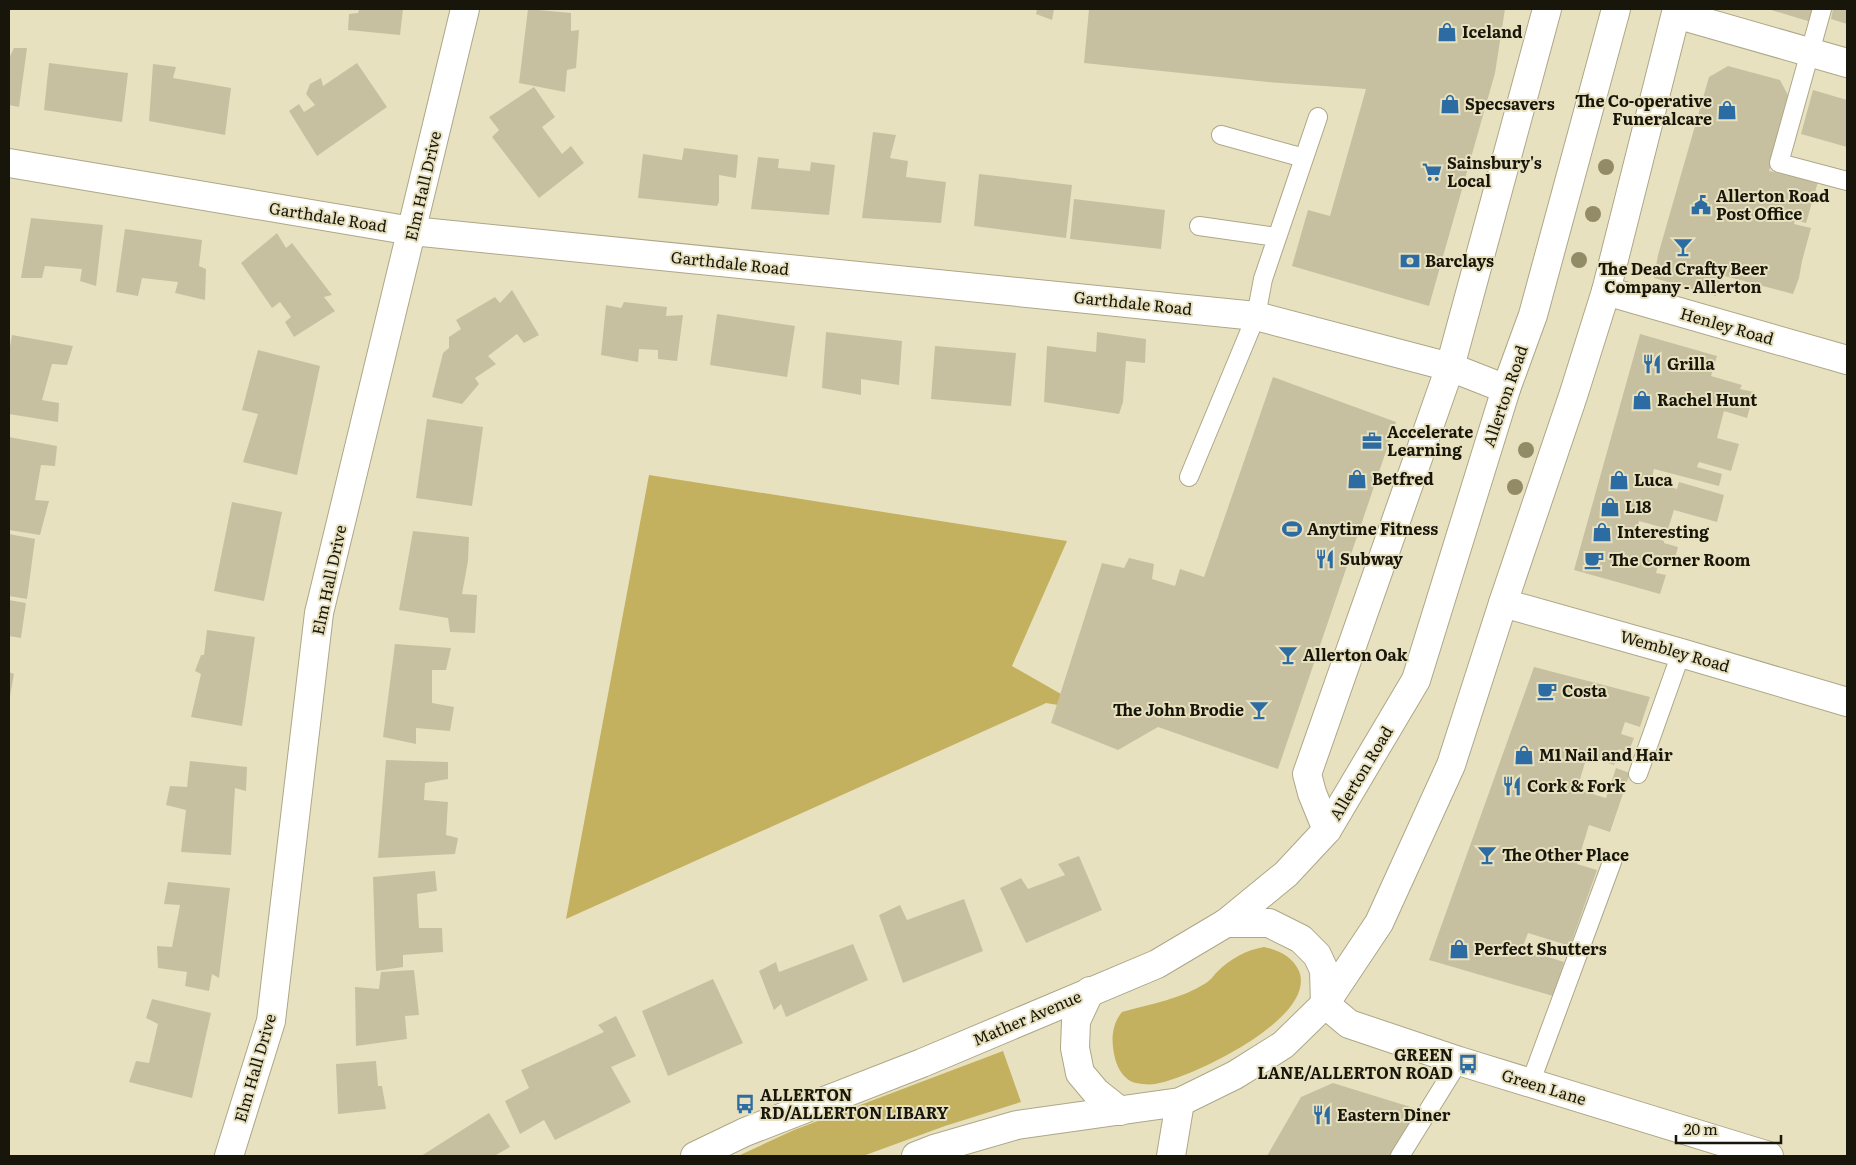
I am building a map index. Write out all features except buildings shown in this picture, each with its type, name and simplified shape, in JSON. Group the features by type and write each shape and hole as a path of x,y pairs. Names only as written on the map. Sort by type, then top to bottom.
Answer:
{"street":[{"name":"Elm Hall Drive","path":"229,1156 271,1020 319,613 465,9"},
{"name":"Allerton Road","path":"1327,830 1312,793 1307,774 1450,367 1546,9"},
{"name":"Allerton Road","path":"1327,830 1416,680 1506,390 1533,316 1616,9"},
{"path":"916,1156 1017,1125 1180,1102 1235,1076 1283,1045 1325,1004 1379,923 1451,765 1606,291 1677,11 1847,63"},
{"name":"Garthdale Road","path":"9,163 412,231 1256,316 1450,367 1506,390"},
{"name":"Henley Road","path":"1606,291 1847,360"},
{"name":"Wembley Road","path":"1503,603 1847,702"},
{"name":"Mather Avenue","path":"695,1156 745,1132 922,1063 1157,964 1226,923 1286,874 1327,830"},
{"path":"1226,923 1269,924 1301,939 1317,955 1324,970 1325,1004"},
{"path":"1090,991 1076,1021 1075,1048 1080,1073 1096,1092 1120,1111"},
{"name":"Green Lane","path":"1325,1004 1349,1024 1530,1084 1769,1156"},
{"path":"1171,1156 1180,1102"}],"lane":[{"path":"1822,9 1780,163 1847,181"},
{"path":"1189,477 1256,316 1263,279 1318,117"},
{"path":"1221,135 1304,158"},
{"path":"1199,226 1277,238"},
{"path":"1638,774 1681,653"},
{"path":"1530,1084 1612,862"},
{"path":"1400,1156 1459,1061"}],"shaded area":[{"path":"649,475 1067,541 1012,666 1061,694 1058,705 1046,703 566,919"},
{"path":"1264,947 1285,954 1293,961 1299,971 1300,989 1290,1008 1271,1026 1248,1043 1221,1058 1172,1079 1148,1084 1132,1082 1125,1077 1116,1062 1113,1040 1114,1028 1122,1012 1166,1001 1196,989 1208,982 1222,967 1233,959 1251,950"},
{"path":"1003,1051 1021,1102 945,1126 863,1156 738,1156 794,1130"}],"place":[{"name":"Iceland","path":"1447,32"},
{"name":"Specsavers","path":"1450,104"},
{"name":"The Co-operative Funeralcare","path":"1727,110"},
{"name":"Sainsbury's Local","path":"1432,172"},
{"name":"Allerton Road Post Office","path":"1701,205"},
{"name":"The Dead Crafty Beer Company - Allerton","path":"1683,247"},
{"name":"Barclays","path":"1410,261"},
{"name":"Grilla","path":"1652,364"},
{"name":"Rachel Hunt","path":"1642,400"},
{"name":"Accelerate Learning","path":"1372,441"},
{"name":"Betfred","path":"1357,479"},
{"name":"Luca","path":"1619,480"},
{"name":"L18","path":"1610,507"},
{"name":"Anytime Fitness","path":"1292,529"},
{"name":"Interesting","path":"1602,532"},
{"name":"Subway","path":"1325,559"},
{"name":"The Corner Room","path":"1594,560"},
{"name":"Allerton Oak","path":"1288,655"},
{"name":"Costa","path":"1547,691"},
{"name":"The John Brodie","path":"1259,710"},
{"name":"M1 Nail and Hair","path":"1524,755"},
{"name":"Cork & Fork","path":"1512,786"},
{"name":"The Other Place","path":"1487,855"},
{"name":"Perfect Shutters","path":"1459,949"},
{"name":"GREEN LANE/ALLERTON ROAD","path":"1468,1064"},
{"name":"ALLERTON RD/ALLERTON LIBARY","path":"745,1104"},
{"name":"Eastern Diner","path":"1322,1115"}]}
